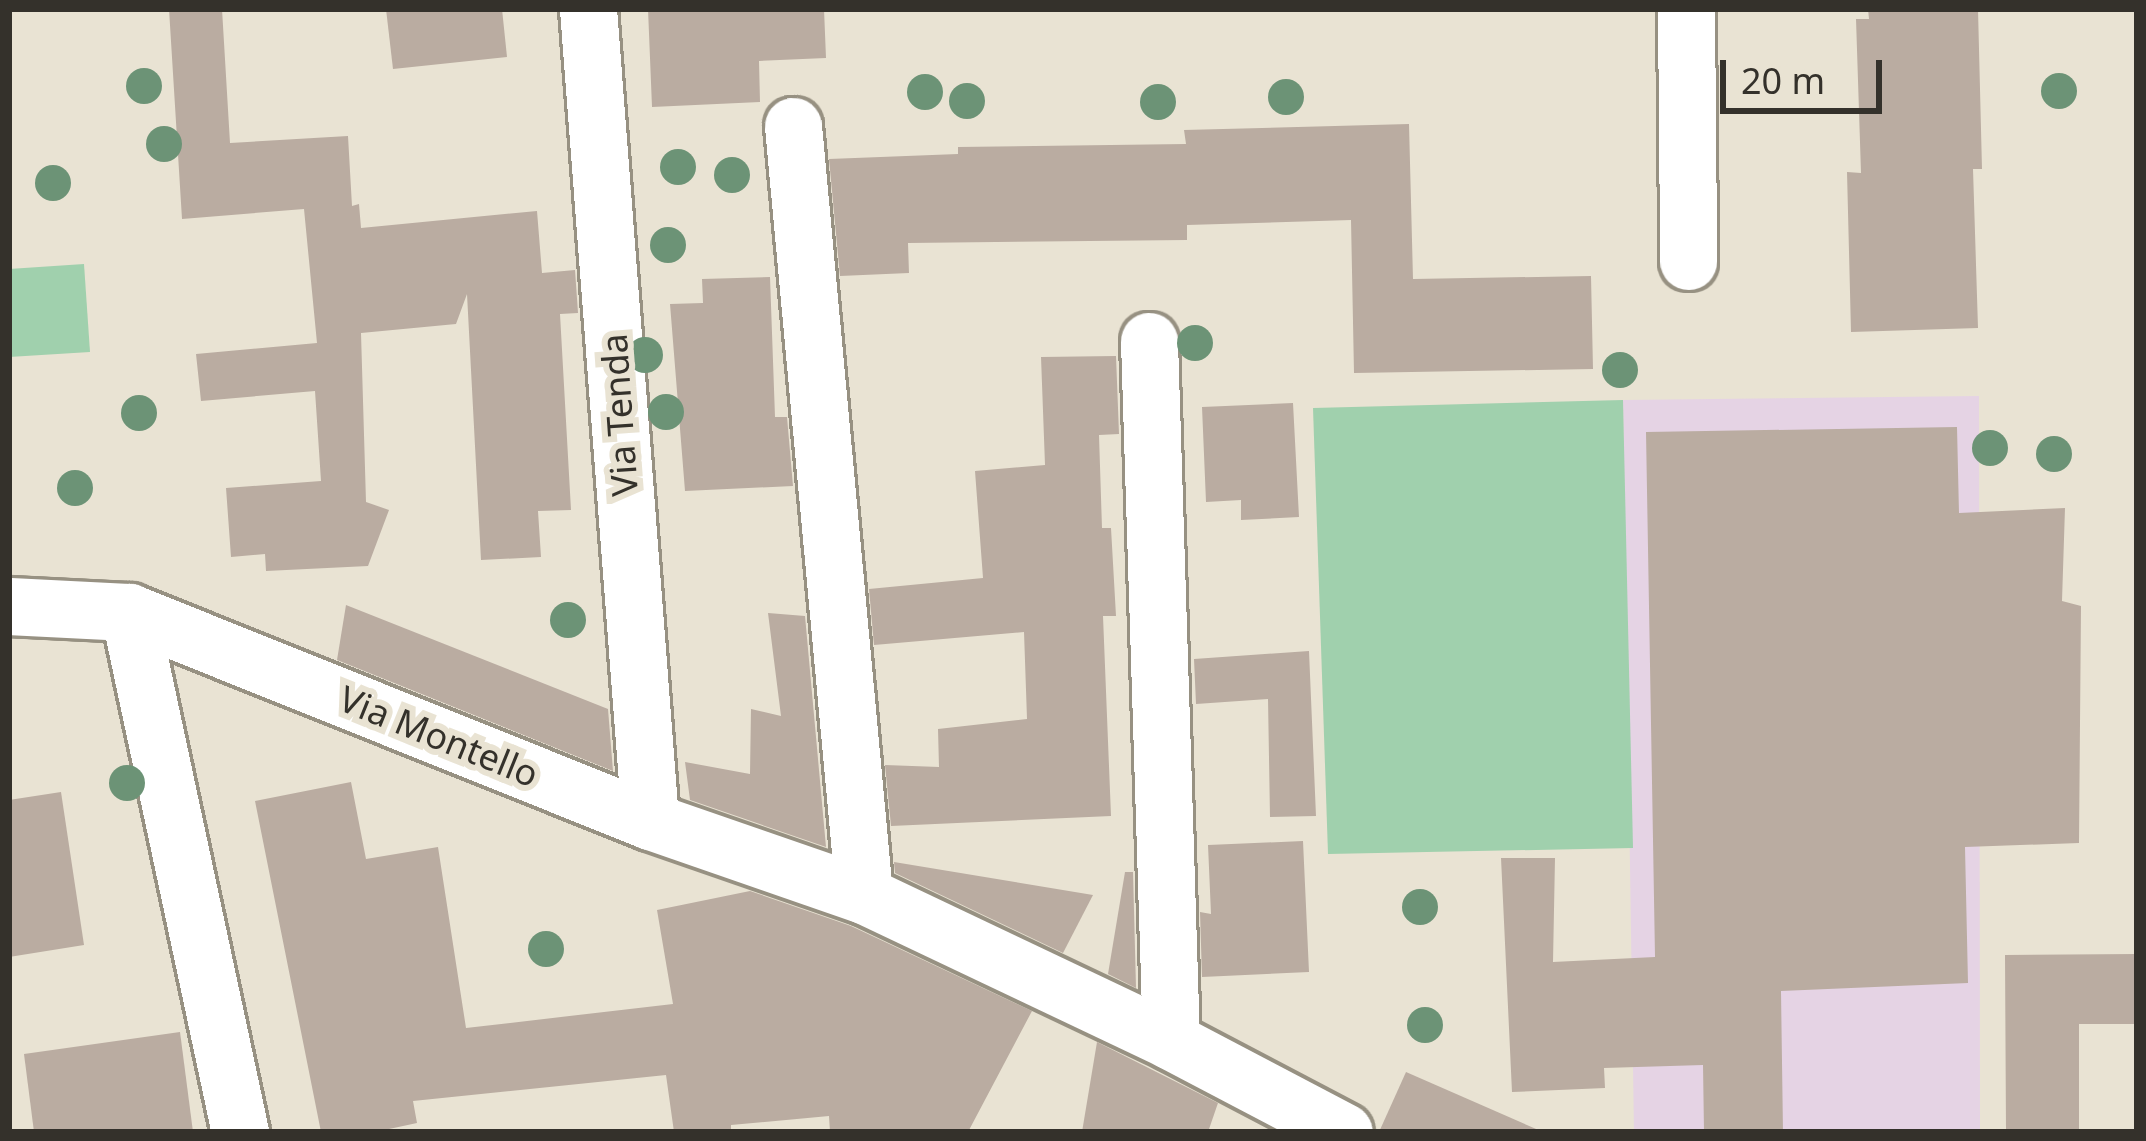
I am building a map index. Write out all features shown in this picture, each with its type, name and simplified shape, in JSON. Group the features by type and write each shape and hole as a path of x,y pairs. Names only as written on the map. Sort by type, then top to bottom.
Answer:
{"street":[{"name":"Via Tenda","path":"588,9 650,820"},
{"path":"1686,9 1688,261"},
{"path":"793,126 864,895"},
{"path":"1149,340 1171,1041"},
{"name":"Via Montello","path":"9,606 129,612 650,820 864,895 1171,1041 1344,1132"},
{"path":"129,612 240,1132"}],"shaded area":[{"path":"1979,396 1980,1132 1634,1132 1623,400"}],"green space":[{"path":"84,264 90,352 9,357 9,269"},
{"path":"1623,400 1633,848 1328,854 1313,408"}],"building":[{"path":"169,9 222,9 230,143 348,136 352,206 359,204 361,228 537,211 542,273 575,270 578,313 560,314 571,510 538,511 541,557 481,560 467,294 456,324 361,333 366,502 389,510 368,566 266,571 265,554 231,557 226,488 321,481 315,391 201,401 196,354 317,343 304,209 182,219"},
{"path":"386,9 502,9 507,57 393,69"},
{"path":"648,9 824,9 826,58 759,61 760,102 652,107"},
{"path":"1868,9 1978,9 1982,169 1973,169 1978,328 1851,332 1847,172 1861,173 1856,19 1869,19"},
{"path":"1409,124 1413,279 1591,276 1593,369 1354,373 1351,220 1187,225 1187,240 908,243 909,273 840,276 829,159 958,154 958,147 1186,144 1184,130"},
{"path":"770,277 775,417 787,417 793,486 685,491 670,304 703,303 702,279"},
{"path":"1116,356 1119,434 1099,435 1102,528 1111,528 1116,616 1103,616 1111,816 891,826 885,765 939,767 938,729 1027,719 1024,632 874,645 869,589 983,578 975,471 1045,465 1041,357"},
{"path":"1293,403 1299,517 1241,520 1241,500 1206,502 1202,407"},
{"path":"1957,427 1959,513 2065,508 2062,601 2081,606 2079,843 1965,847 1968,983 1781,991 1783,1132 1704,1132 1703,1065 1604,1068 1605,1088 1512,1092 1501,858 1555,858 1553,962 1655,957 1646,432"},
{"path":"346,605 608,709 613,771 337,660"},
{"path":"768,613 805,616 826,847 690,800 685,762 750,774 751,709 781,716"},
{"path":"1309,651 1316,816 1270,817 1268,699 1196,704 1194,659"},
{"path":"351,782 366,859 438,847 466,1028 673,1004 657,910 750,891 851,926 1032,1011 968,1132 830,1132 829,1116 731,1125 731,1132 674,1132 666,1075 413,1101 417,1123 375,1132 321,1132 255,801"},
{"path":"61,792 84,945 9,957 9,800"},
{"path":"1303,841 1309,972 1202,977 1200,912 1211,914 1208,845"},
{"path":"894,862 1093,895 1063,953 895,873"},
{"path":"1125,872 1133,872 1136,988 1108,974"},
{"path":"2137,954 2137,1024 2079,1024 2079,1132 2006,1132 2005,955"},
{"path":"180,1032 193,1132 34,1132 24,1054"},
{"path":"1097,1042 1218,1103 1208,1132 1082,1132"},
{"path":"1406,1072 1543,1132 1379,1132"}]}
